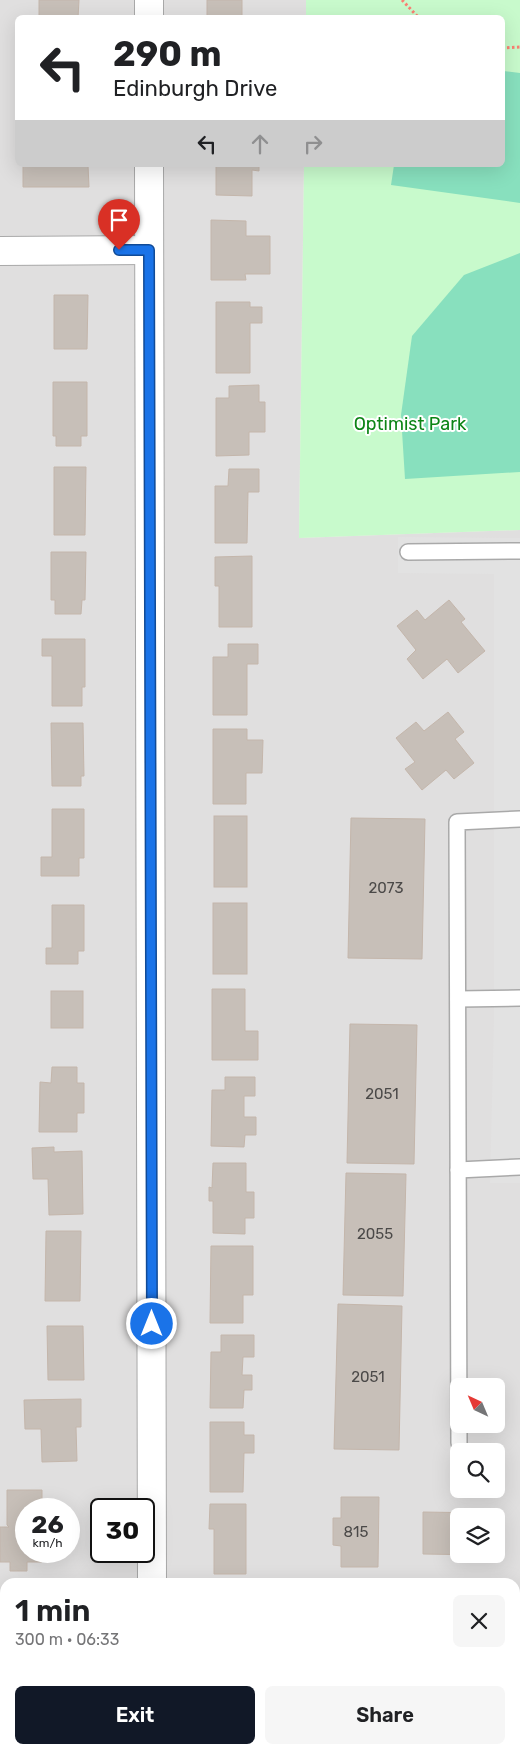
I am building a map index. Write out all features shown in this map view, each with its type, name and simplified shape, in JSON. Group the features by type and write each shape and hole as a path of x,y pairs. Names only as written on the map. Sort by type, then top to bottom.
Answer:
{"street":[{"path":"149,0 149,15"},
{"path":"149,167 152,1578"},
{"path":"0,251 149,250"}],"lane":[{"path":"408,552 520,551"},
{"path":"459,1443 457,822 520,819"},
{"path":"458,999 520,998"},
{"path":"458,1170 520,1167"}],"path":[{"path":"402,0 416,15"},
{"path":"505,48 520,47"}],"shaded area":[{"path":"0,0 306,0 306,15 15,15 15,167 304,167 299,538 520,530 520,1578 0,1578"},
{"path":"398,537 520,538 520,1183 490,1183 494,1018 494,574 398,573"}],"green space":[{"name":"Optimist Park","path":"306,0 520,0 520,530 299,538 304,167 505,167 505,15 306,15"},
{"path":"505,71 520,73 520,203 391,185 394,167 505,167"},
{"path":"520,253 520,472 405,479 401,415 412,336 464,275"}],"building":[{"path":"39,0 79,0 78,15 39,15"},
{"path":"207,0 242,0 242,15 207,15"},
{"path":"23,167 88,167 89,187 23,187"},
{"path":"216,167 259,167 259,171 252,170 252,196 216,195"},
{"path":"211,220 246,221 246,236 270,236 270,274 245,274 246,280 211,280"},
{"path":"54,295 88,295 87,349 54,349"},
{"path":"216,302 250,302 250,307 262,307 262,323 250,323 250,373 216,373"},
{"path":"53,382 87,382 87,436 81,436 81,446 56,446 56,436 53,436"},
{"path":"259,385 259,402 265,402 265,432 249,432 249,455 216,456 216,398 229,398 229,386"},
{"path":"54,467 86,467 85,535 54,535"},
{"path":"229,469 259,469 259,492 248,492 247,543 215,543 215,486 228,486"},
{"path":"51,552 86,552 85,600 82,600 81,614 55,614 55,600 51,600"},
{"path":"252,556 252,627 219,627 219,586 215,586 215,557"},
{"path":"449,600 465,619 461,622 485,651 458,673 447,659 423,679 407,659 416,650 397,626 417,610 425,620"},
{"path":"42,639 85,639 85,687 82,687 82,706 52,706 52,656 42,656"},
{"path":"228,644 258,644 258,664 247,664 247,715 213,715 213,657 228,657"},
{"path":"448,712 464,732 455,739 474,763 454,779 446,770 422,790 405,769 415,762 396,738 416,722 424,731"},
{"path":"51,723 83,723 84,776 81,776 81,786 52,786"},
{"path":"213,729 247,729 247,740 263,740 262,773 246,773 246,804 213,804"},
{"path":"52,809 84,809 84,858 79,858 79,876 41,876 41,857 52,857"},
{"path":"214,816 247,816 247,887 214,887"},
{"path":"351,818 425,819 422,959 348,958"},
{"path":"213,903 247,903 247,974 213,974"},
{"path":"52,905 84,905 84,951 78,951 78,964 46,964 46,948 52,948"},
{"path":"212,989 245,989 245,1031 258,1031 258,1060 212,1060"},
{"path":"51,991 83,991 83,1028 51,1028"},
{"path":"350,1024 417,1025 414,1164 347,1163"},
{"path":"52,1067 77,1067 77,1083 84,1083 84,1113 77,1113 77,1132 39,1132 40,1082 51,1083"},
{"path":"225,1077 255,1077 255,1096 244,1096 244,1117 256,1117 256,1135 245,1135 244,1147 211,1146 212,1090 225,1090"},
{"path":"54,1147 54,1152 82,1151 83,1214 49,1215 48,1179 33,1179 32,1148"},
{"path":"213,1163 246,1163 246,1192 254,1192 254,1218 245,1218 245,1234 213,1233 213,1201 209,1201 209,1187 212,1188"},
{"path":"346,1173 406,1174 403,1296 343,1295"},
{"path":"46,1231 81,1231 80,1301 45,1301"},
{"path":"211,1246 253,1246 253,1295 243,1295 243,1323 210,1323"},
{"path":"338,1304 402,1306 399,1450 334,1449"},
{"path":"47,1326 83,1326 84,1380 48,1380"},
{"path":"221,1335 254,1335 254,1357 243,1357 242,1375 252,1375 252,1390 244,1390 243,1408 210,1408 211,1352 221,1352"},
{"path":"81,1399 81,1427 76,1427 77,1461 42,1462 41,1429 25,1429 24,1400"},
{"path":"210,1422 244,1422 244,1435 254,1435 254,1453 244,1453 243,1492 210,1492"},
{"path":"7,1490 42,1490 42,1498 15,1498 15,1563 27,1563 27,1571 10,1571 10,1562 0,1562 0,1527 9,1527 7,1525"},
{"path":"341,1497 379,1497 378,1567 341,1567 341,1546 333,1545 333,1518 341,1518"},
{"path":"210,1504 246,1504 246,1574 214,1574 214,1529 209,1529"},
{"path":"423,1512 450,1512 450,1554 423,1554"}],"route":[{"path":"119,250 149,250 152,1324"}]}
